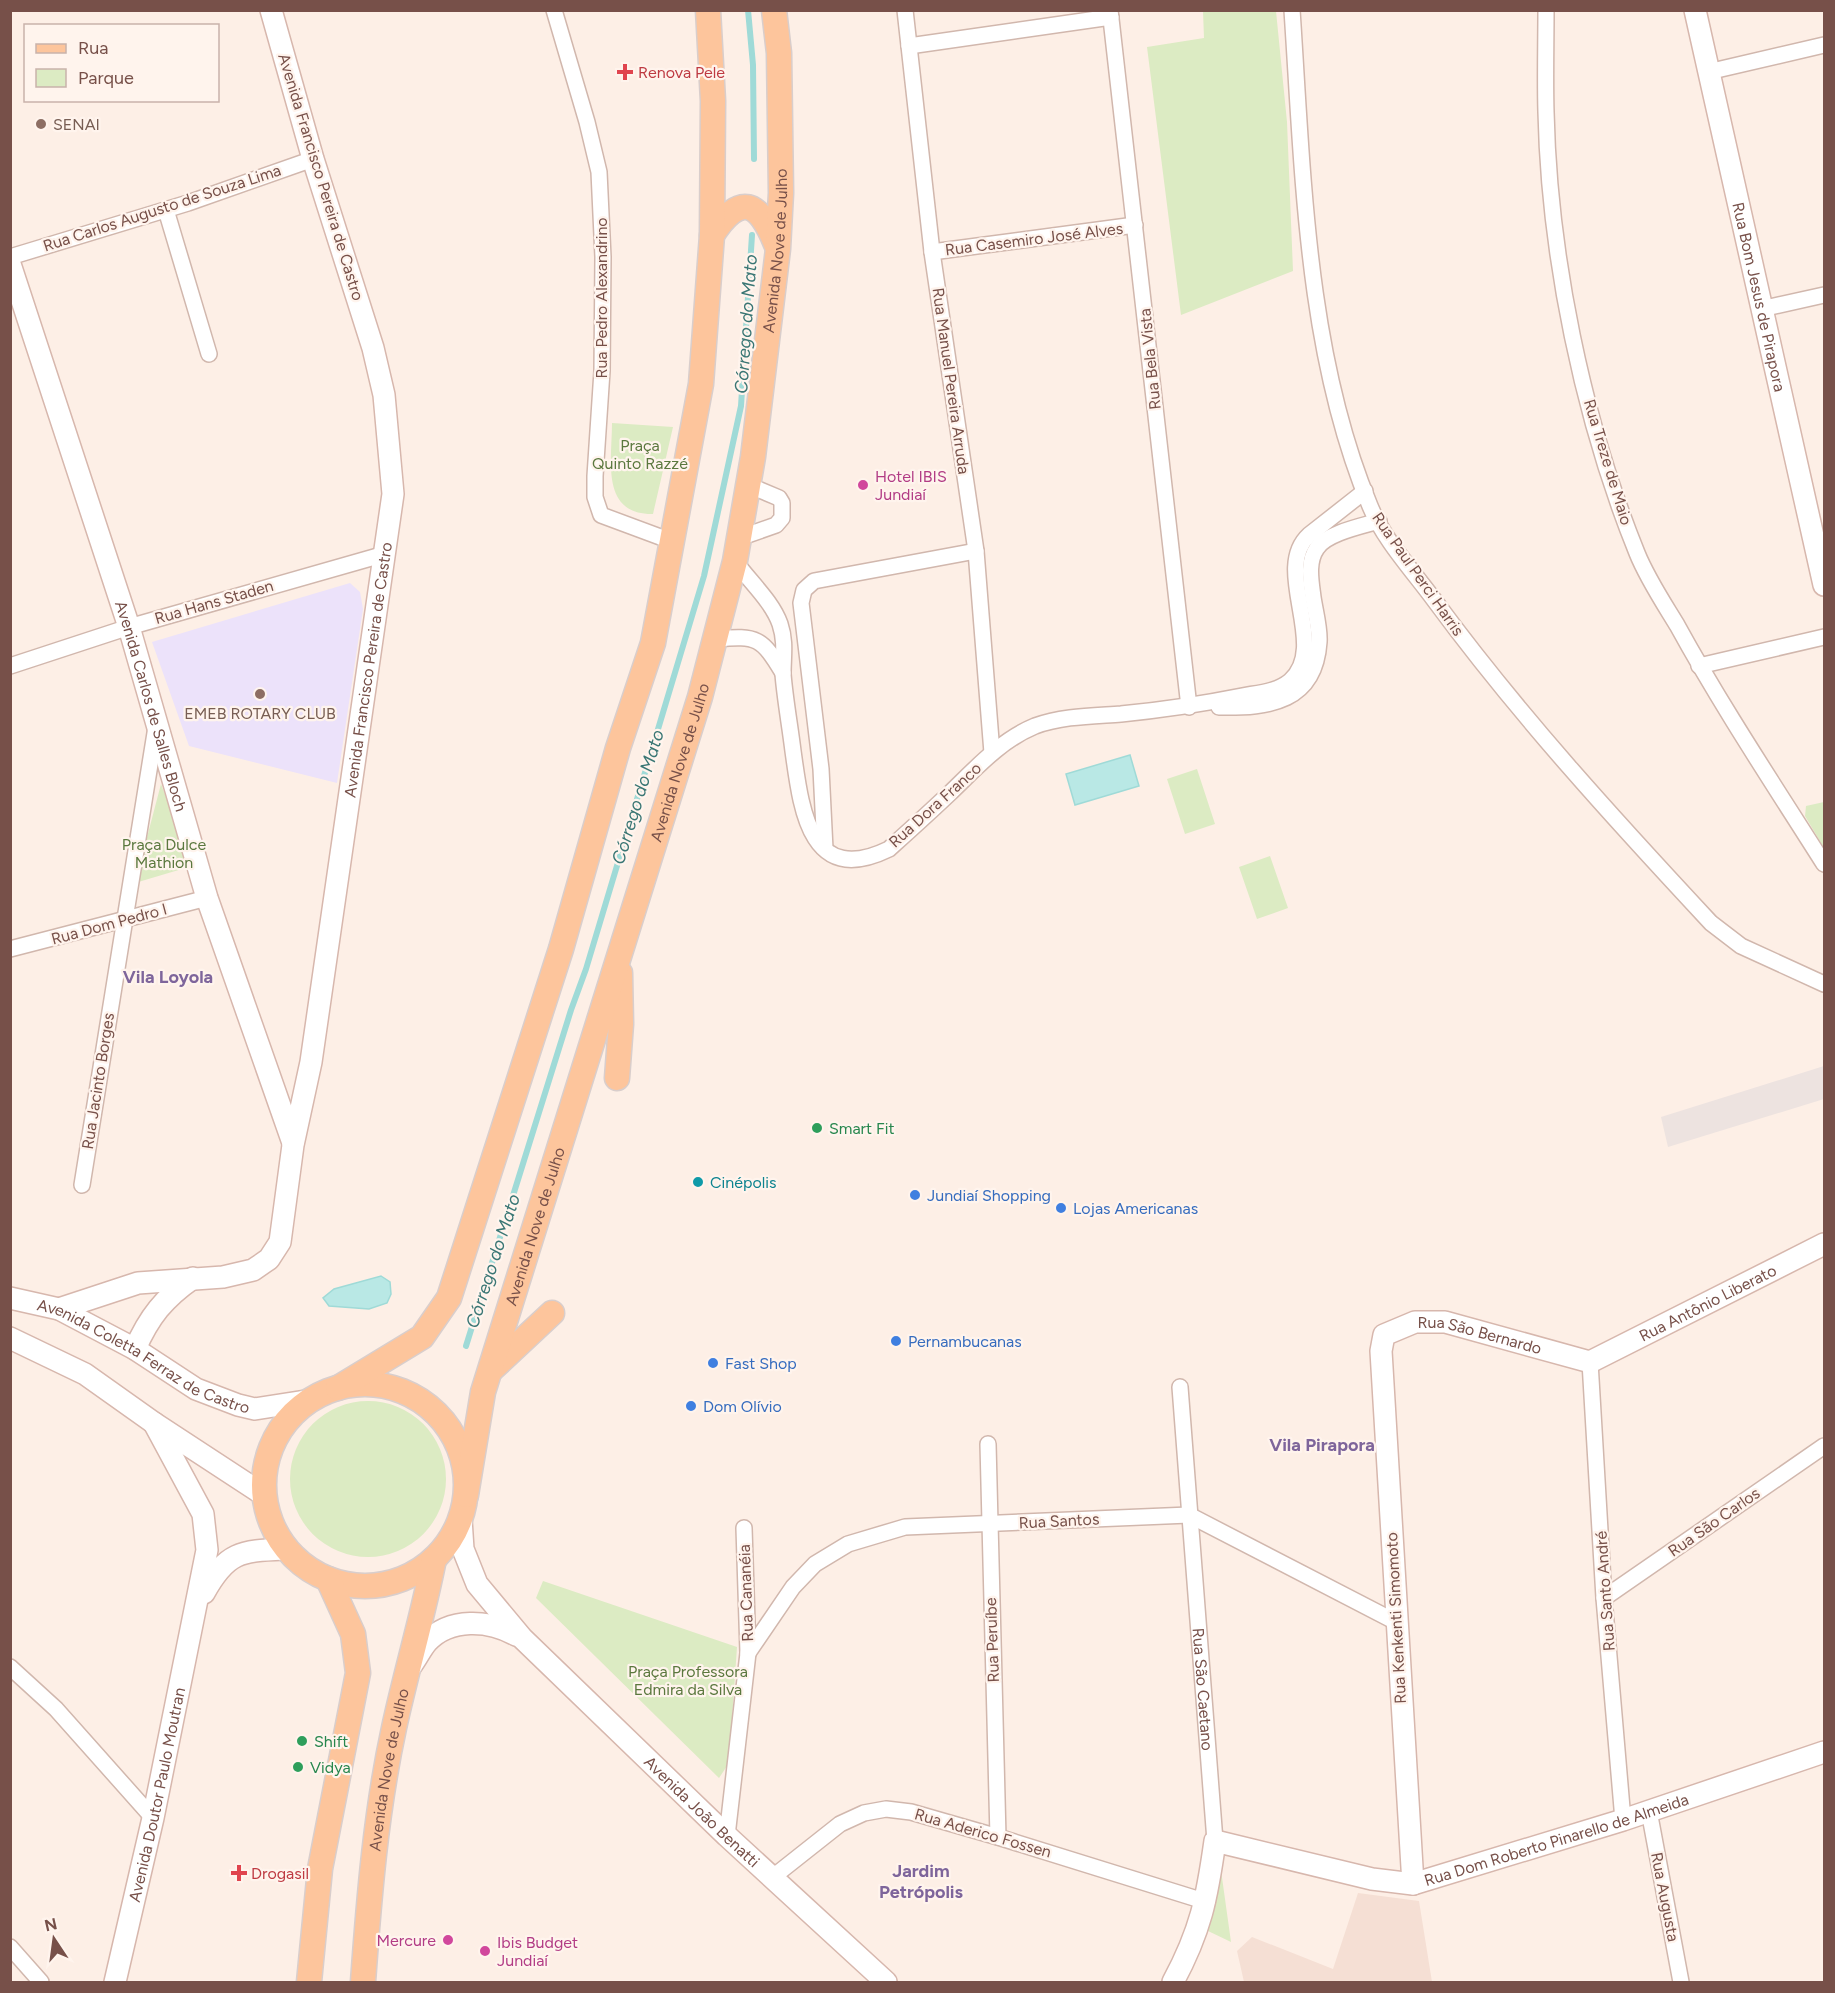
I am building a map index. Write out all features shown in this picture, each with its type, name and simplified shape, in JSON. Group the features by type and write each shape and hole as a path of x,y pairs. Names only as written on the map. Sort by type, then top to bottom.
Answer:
{"main road":[{"path":"338,1388 366,1384 394,1388 426,1406 441,1418 456,1441 465,1467 466,1495 461,1519 450,1540 434,1559 405,1578 375,1586 351,1585 328,1579 305,1567 286,1549 275,1532 264,1495 267,1463 274,1442 288,1418 312,1400 338,1388 422,1337 449,1298 561,949 618,748 653,643 700,384 712,235 713,100 708,10"},
{"name":"Avenida Nove de Julho","path":"466,1495 489,1373 717,639 737,550 748,485 778,249 781,193 779,65 774,10"},
{"path":"712,235 729,214 744,207 754,208 766,220 778,249"},
{"path":"617,1078 621,1024 620,951"},
{"path":"489,1373 552,1312"},
{"name":"Avenida Nove de Julho","path":"363,1983 368,1909 382,1800 394,1729 434,1559"},
{"path":"309,1983 320,1869 358,1673 357,1650 351,1627 328,1579"}],"street":[{"name":"Avenida Francisco Pereira de Castro","path":"58,1309 138,1283 223,1277 253,1270 268,1259 280,1242 293,1145 313,1050 393,494 384,395 373,348 313,159 270,10"},
{"name":"Rua Pedro Alexandrino","path":"554,10 587,122 598,172 601,202 602,370 596,442 595,496 601,515 671,541"},
{"name":"Rua Manuel Pereira Arruda","path":"905,10 932,252 976,551 992,753"},
{"name":"Rua Paul Perci Harris","path":"1292,10 1304,170 1327,363 1346,440 1379,521 1448,619 1537,730 1711,923 1741,946 1824,984"},
{"name":"Rua Treze de Maio","path":"1546,10 1546,113 1554,220 1569,315 1612,482 1637,554 1699,666 1824,864"},
{"name":"Rua Bom Jesus de Pirapora","path":"1695,10 1761,309 1820,543 1824,585"},
{"path":"909,46 1110,14"},
{"name":"Rua Bela Vista","path":"1110,14 1189,707"},
{"path":"1708,72 1824,45"},
{"name":"Rua Carlos Augusto de Souza Lima","path":"10,257 166,210 313,159"},
{"path":"166,210 209,354"},
{"name":"Rua Casemiro José Alves","path":"932,252 1135,225"},
{"name":"Avenida Carlos de Salles Bloch","path":"10,264 129,627 207,898 293,1145"},
{"path":"1761,309 1824,295"},
{"path":"748,485 779,498 782,503 783,518 737,550 780,624 786,647 783,673 801,808 812,835 825,849"},
{"name":"Rua Dora Franco","path":"825,849 855,859 872,857 889,849 992,753 1025,732 1059,720 1189,707 1274,690 1290,681 1303,656 1302,617 1295,567 1301,543 1365,491"},
{"name":"Rua Dora Franco","path":"1189,707 1248,708 1279,700 1308,683 1316,667 1319,640 1311,578 1318,546 1343,531 1379,521"},
{"path":"825,849 821,769 801,603 808,585 836,576 976,551"},
{"name":"Rua Hans Staden","path":"10,666 129,627 385,554"},
{"path":"717,639 746,637 761,641 783,673"},
{"path":"1699,666 1824,637"},
{"name":"Rua Jacinto Borges","path":"82,1185 122,921 156,727"},
{"name":"Rua Dom Pedro I","path":"10,949 207,898"},
{"name":"Rua Antônio Liberato","path":"1590,1362 1824,1244"},
{"path":"135,1349 147,1322 159,1305 171,1293 194,1278"},
{"name":"Avenida Coletta Ferraz de Castro","path":"10,1298 58,1309 135,1349 196,1389 238,1405 255,1409 312,1400"},
{"name":"Rua São Bernardo","path":"1381,1351 1384,1335 1398,1327 1415,1322 1445,1322 1590,1362"},
{"path":"10,1338 86,1374 154,1423 264,1495"},
{"name":"Rua Kenkenti Simomoto","path":"1381,1351 1413,1884"},
{"name":"Rua Santo André","path":"1590,1362 1604,1598 1623,1820"},
{"name":"Rua São Caetano","path":"1173,1983 1196,1936 1207,1902 1215,1841 1180,1388"},
{"name":"Avenida Doutor Paulo Moutran","path":"115,1983 153,1818 207,1550 203,1514 154,1423"},
{"name":"Rua Peruíbe","path":"988,1443 998,1837"},
{"name":"Rua São Carlos","path":"1604,1598 1824,1446"},
{"path":"1189,1515 1396,1622"},
{"name":"Rua Santos","path":"748,1653 793,1587 815,1564 848,1544 905,1527 1189,1515"},
{"name":"Avenida João Benatti","path":"461,1519 463,1550 477,1584 522,1638 727,1836 886,1983"},
{"name":"Rua Cananéia","path":"727,1836 748,1653 744,1528"},
{"path":"197,1606 214,1575 226,1561 246,1553 286,1549"},
{"name":"Avenida João Benatti","path":"408,1671 427,1643 436,1635 460,1624 499,1625 522,1638"},
{"path":"10,1667 56,1709 153,1818"},
{"name":"Rua Dom Roberto Pinarello de Almeida","path":"1215,1841 1372,1879 1413,1884 1623,1820 1824,1752"},
{"name":"Rua Aderico Fossen","path":"773,1877 840,1824 864,1813 886,1809 911,1812 998,1837 1207,1902"},
{"name":"Rua Augusta","path":"1649,1811 1682,1983"},
{"path":"10,1947 41,1983"}],"shaded area":[{"name":"EMEB ROTARY CLUB","path":"350,583 360,592 363,609 337,783 189,746 152,642"},
{"path":"1824,1066 1824,1099 1668,1147 1661,1117"},
{"path":"1358,1893 1419,1901 1432,1982 1244,1982 1237,1951 1252,1937 1333,1969"}],"green space":[{"path":"1203,11 1276,11 1287,122 1293,271 1181,315 1147,47 1204,38"},
{"name":"Praça Quinto Razzé","path":"612,423 673,427 653,514 636,512 624,505 617,495 611,468"},
{"path":"1197,769 1215,824 1185,834 1167,779"},
{"name":"Praça Dulce Mathion","path":"161,784 192,866 135,883"},
{"path":"1824,802 1824,848 1805,816 1806,806"},
{"path":"1270,856 1288,908 1257,919 1239,867"},
{"path":"368,1401 383,1402 398,1407 423,1424 440,1449 445,1464 445,1494 440,1509 423,1534 398,1551 383,1556 368,1557 353,1556 338,1551 313,1534 296,1509 291,1494 290,1479 291,1464 296,1449 313,1424 338,1407 353,1402"},
{"name":"Praça Professora Edmira da Silva","path":"543,1581 737,1647 729,1763 719,1778 536,1598"},
{"path":"1219,1856 1231,1942 1206,1930"}],"water":[{"path":"1130,755 1139,786 1075,805 1066,774"},
{"path":"381,1276 390,1282 391,1294 387,1303 369,1309 329,1306 323,1298 334,1289"}],"waterway":[{"name":"Córrego do Mato","path":"748,10 753,65 754,159"},
{"name":"Córrego do Mato","path":"466,1346 571,1010 586,969 704,576 741,406 752,235"}],"place":[{"name":"Renova Pele","path":"625,72"},
{"name":"SENAI","path":"41,124"},
{"name":"Hotel IBIS Jundiaí","path":"863,485"},
{"name":"EMEB ROTARY CLUB","path":"260,694"},
{"name":"Smart Fit","path":"817,1128"},
{"name":"Cinépolis","path":"698,1182"},
{"name":"Jundiaí Shopping","path":"915,1195"},
{"name":"Lojas Americanas","path":"1061,1208"},
{"name":"Pernambucanas","path":"896,1341"},
{"name":"Fast Shop","path":"713,1363"},
{"name":"Dom Olívio","path":"691,1406"},
{"name":"Shift","path":"302,1741"},
{"name":"Vidya","path":"298,1767"},
{"name":"Drogasil","path":"239,1873"},
{"name":"Mercure","path":"448,1940"},
{"name":"Ibis Budget Jundiaí","path":"485,1951"}],"district":[{"name":"Vila Loyola","path":"168,977"},
{"name":"Vila Pirapora","path":"1322,1445"},
{"name":"Jardim Petrópolis","path":"921,1881"}]}
